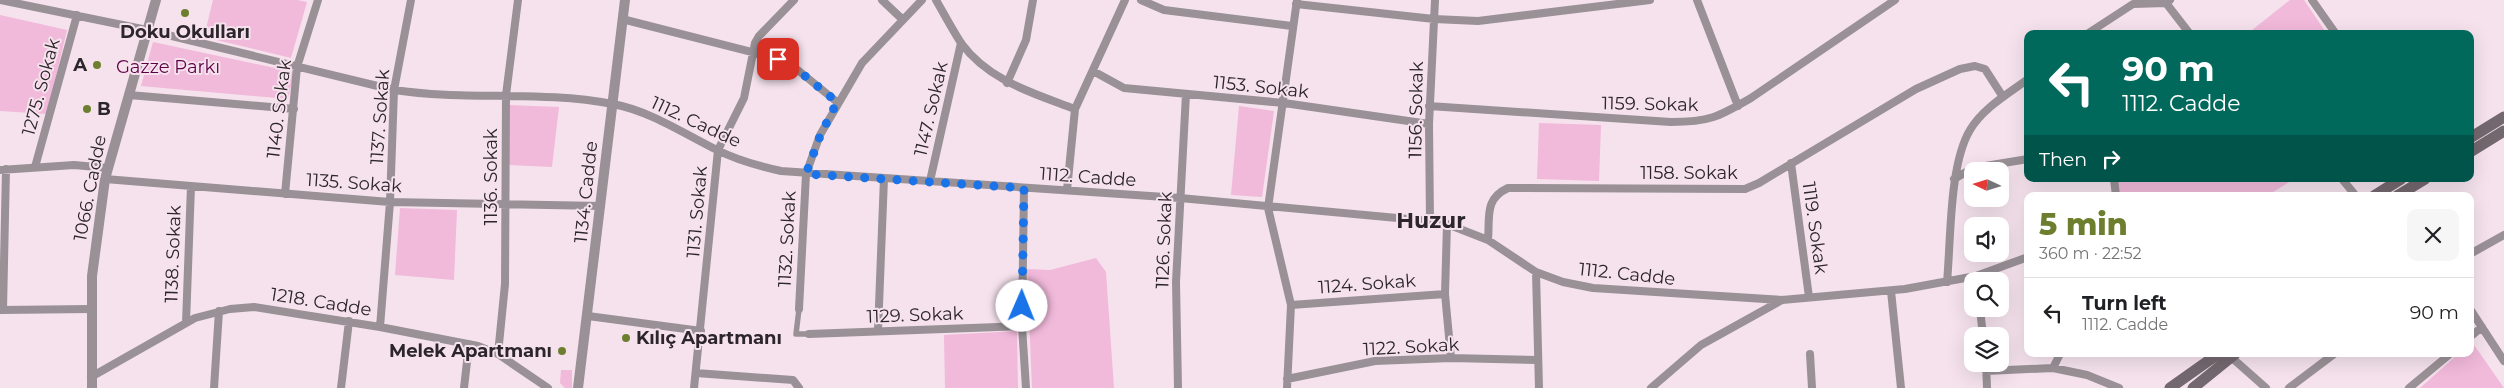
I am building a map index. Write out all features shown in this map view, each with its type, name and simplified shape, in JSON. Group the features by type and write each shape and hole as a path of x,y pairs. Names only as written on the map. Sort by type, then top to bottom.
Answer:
{"main road":[{"path":"2474,136 2504,117"},
{"path":"2474,150 2504,131"},
{"path":"2380,192 2396,182"},
{"path":"2404,192 2420,182"},
{"path":"2170,388 2212,357"},
{"path":"2192,388 2232,357"}],"street":[{"name":"1112. Cadde","path":"0,0 147,30 394,90 428,95 506,95 612,104 645,114 755,166 806,174 1180,198 1268,208 1430,220 1488,240 1536,272 1563,282 1593,288 1782,300 1891,290 1964,280"},
{"path":"46,8 48,0"},
{"name":"1066. Cadde","path":"92,383 91,308 93,258 106,173 156,0"},
{"name":"1140. Sokak","path":"284,194 297,67 318,0"},
{"name":"1137. Sokak","path":"380,327 390,202 394,90 411,0"},
{"name":"1136. Sokak","path":"498,354 505,284 506,95 518,0"},
{"name":"1134. Cadde","path":"578,388 625,0"},
{"name":"1131. Sokak","path":"694,388 718,150 744,98 752,51 759,36 794,0"},
{"path":"882,0 902,18"},
{"name":"1132. Sokak","path":"799,309 806,174 820,136 837,102 862,63 902,18 922,0"},
{"path":"936,0 961,43 977,61 1007,83 1076,109"},
{"path":"1007,83 1026,40 1033,0"},
{"path":"1067,190 1076,109 1125,0"},
{"path":"1141,0 1164,10 1292,26"},
{"name":"1156. Sokak","path":"1430,220 1429,124 1435,0"},
{"path":"1287,388 1291,305 1268,208 1284,103 1292,26 1297,2 1434,19 1478,21 1650,0"},
{"path":"1697,0 1738,106"},
{"name":"1159. Sokak","path":"1430,106 1671,122 1702,122 1738,106 1895,0"},
{"path":"2312,0 2333,30"},
{"path":"2094,30 2132,2 2168,1 2187,30"},
{"name":"1275. Sokak","path":"35,167 76,15"},
{"path":"622,19 778,59 794,67 837,102"},
{"name":"1147. Sokak","path":"930,182 961,43"},
{"name":"1158. Sokak","path":"1488,240 1491,203 1496,193 1508,188 1745,188 1759,183 1791,162 1916,89 1960,69 1975,66 1985,69 2004,97"},
{"name":"1153. Sokak","path":"1093,71 1124,88 1284,103 1429,124"},
{"path":"1947,282 1954,179 1970,131 1984,113 2024,82"},
{"name":"1126. Sokak","path":"1178,388 1176,282 1186,94"},
{"path":"129,95 294,109"},
{"path":"1954,179 1973,168 2024,159"},
{"name":"1119. Sokak","path":"1791,162 1810,297"},
{"name":"1135. Sokak","path":"3,169 74,165 106,173 191,186 390,202 506,206 601,206"},
{"path":"3,169 1,310 91,308"},
{"path":"878,331 884,178"},
{"path":"2344,182 2353,192"},
{"name":"1138. Sokak","path":"186,323 191,186"},
{"path":"1024,188 1022,326 1026,388"},
{"path":"1446,224 1445,294 1451,358"},
{"path":"2474,252 2504,235"},
{"name":"1112. Cadde","path":"1991,272 2024,259"},
{"path":"1536,272 1539,388"},
{"path":"1891,290 1900,388"},
{"name":"1124. Sokak","path":"1291,305 1445,294"},
{"path":"1651,388 1701,345 1782,300"},
{"name":"1218. Cadde","path":"92,383 186,323 219,311 241,307 267,308 469,344 498,354 541,386 548,388"},
{"path":"799,309 796,334 809,334"},
{"path":"214,388 219,311"},
{"path":"2474,315 2504,361"},
{"path":"588,316 701,331"},
{"path":"341,388 349,322"},
{"name":"1129. Sokak","path":"809,334 1022,326"},
{"path":"2474,334 2482,327"},
{"path":"464,388 469,344"},
{"path":"1810,354 1812,388"},
{"path":"2053,368 2058,357"},
{"path":"2234,357 2266,388"},
{"path":"2289,388 2330,357"},
{"path":"2412,387 2447,357"},
{"name":"1122. Sokak","path":"1287,379 1375,362 1451,358 1538,360"},
{"path":"2009,367 2053,368 2087,375 2119,388"},
{"path":"1986,372 1987,388"},
{"path":"696,373 793,380 799,388"}],"green space":[{"path":"213,0 297,0 307,2 291,58 204,37"},
{"path":"2290,0 2304,0 2324,30 2252,30"},
{"path":"0,15 67,30 47,114 0,111"},
{"name":"Gazze Parkı","path":"153,42 294,72 288,99 141,86"},
{"path":"508,105 559,107 552,167 507,165"},
{"path":"1239,106 1274,111 1262,197 1231,195"},
{"path":"1539,123 1601,125 1599,181 1537,179"},
{"path":"2117,182 2289,182 2273,192 2119,192"},
{"path":"400,208 457,210 454,280 395,275"},
{"path":"1096,258 1106,272 1114,388 1032,388 1027,269 1050,270"},
{"path":"1017,331 1018,388 945,388 944,335"},
{"path":"2474,345 2504,388 2420,388 2455,357 2474,357"},
{"path":"561,370 572,370 572,388 565,388 560,383"}],"place":[{"name":"Doku Okulları","path":"185,13"},
{"name":"A","path":"97,65"},
{"name":"B","path":"87,109"},
{"name":"Kılıç Apartmanı","path":"626,338"},
{"name":"Melek Apartmanı","path":"562,351"}],"district":[{"name":"Huzur","path":"1431,220"}],"route":[{"path":"778,59 794,67 837,102 820,136 806,174 1024,188 1022,306"}]}
